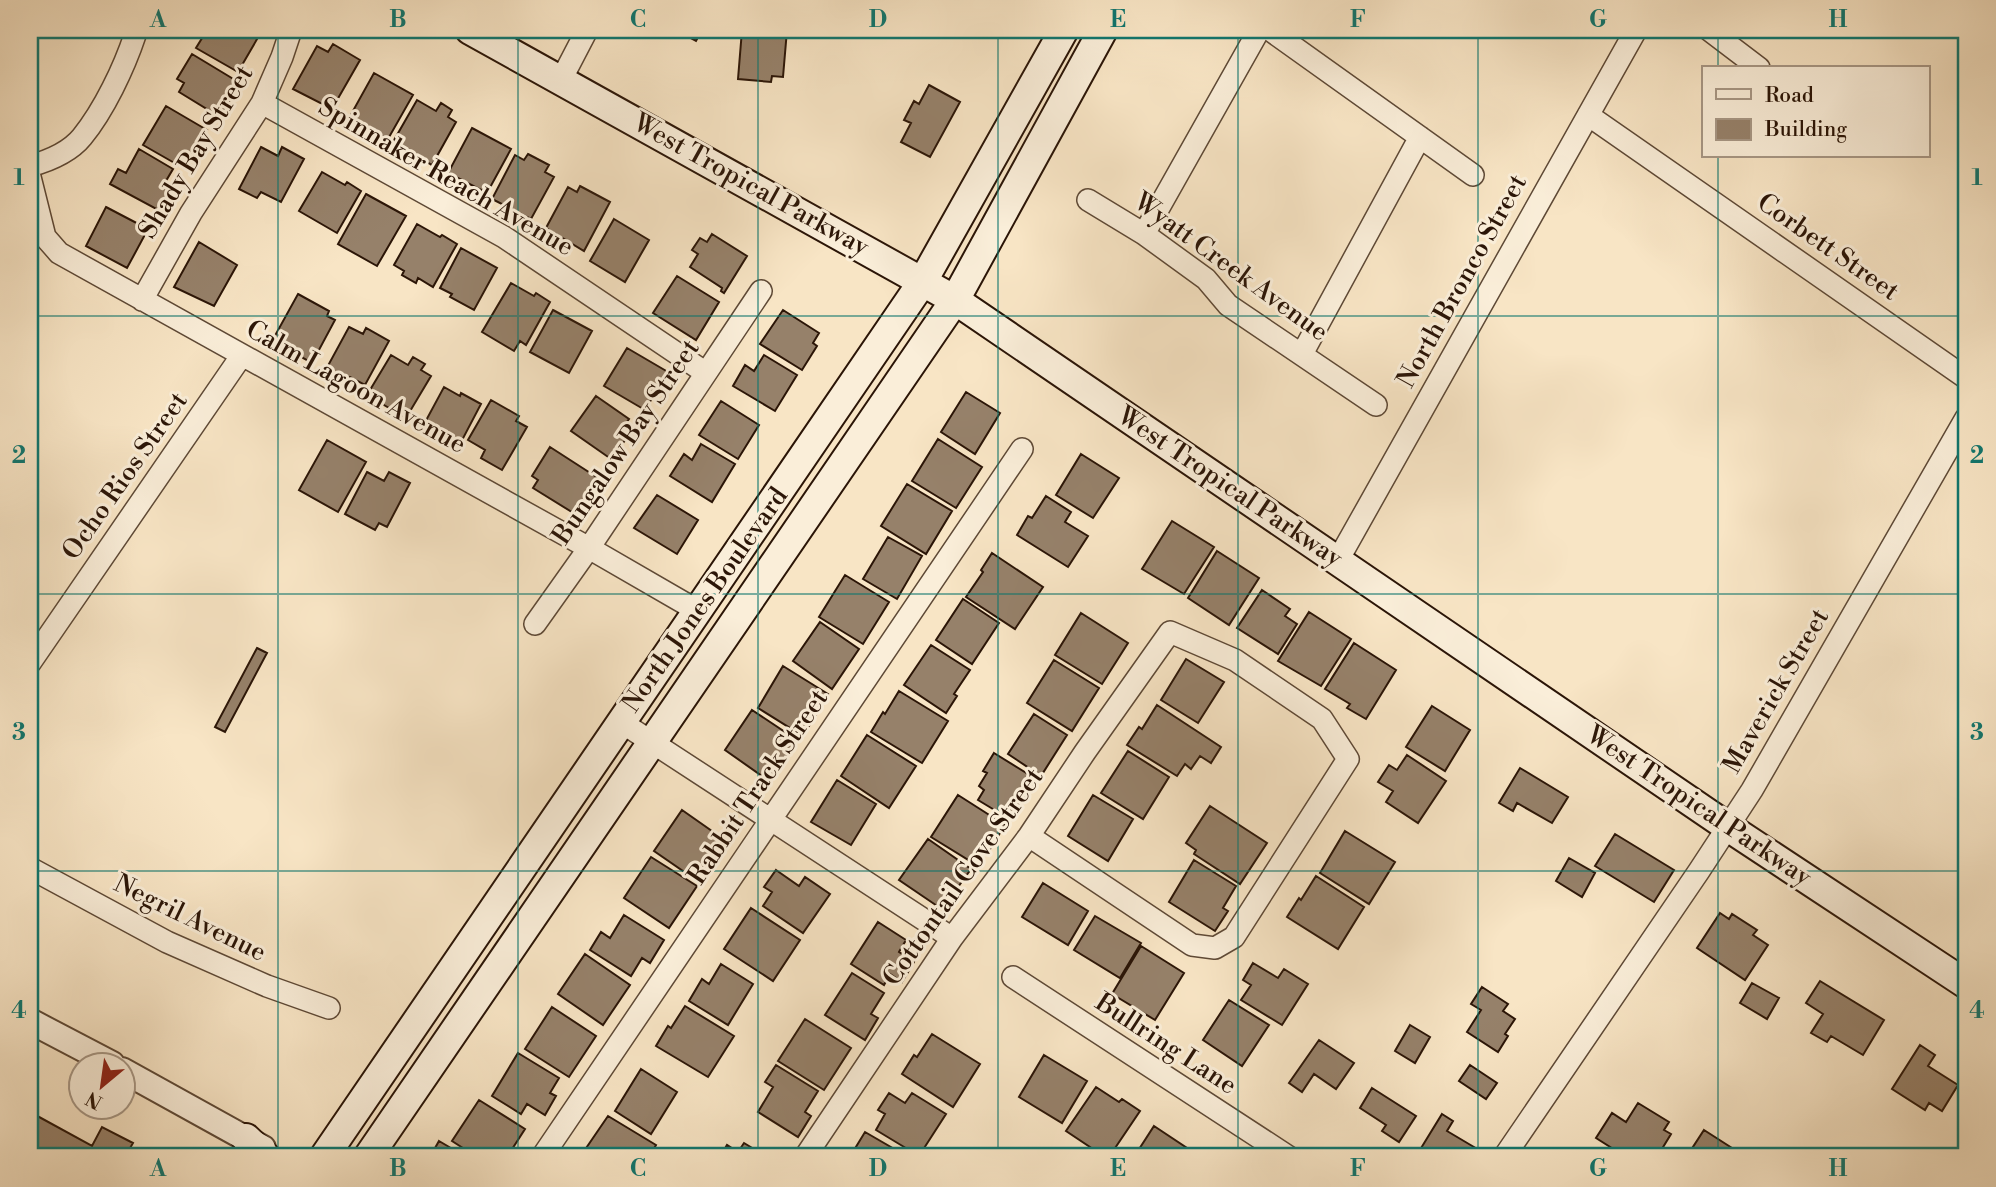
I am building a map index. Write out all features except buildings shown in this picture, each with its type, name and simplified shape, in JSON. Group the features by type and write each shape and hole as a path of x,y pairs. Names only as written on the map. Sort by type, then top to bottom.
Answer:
{"main road":[{"name":"West Tropical Parkway","path":"470,30 955,300 1728,827 1966,984"},
{"name":"North Jones Boulevard","path":"324,1157 923,281 1064,30"},
{"name":"North Jones Boulevard","path":"368,1157 955,300 1103,30"}],"street":[{"path":"30,166 52,160 81,139 122,70 135,30"},
{"name":"Shady Bay Street","path":"142,299 191,213 262,103 291,30"},
{"path":"561,80 587,30"},
{"path":"1144,234 1259,30"},
{"path":"1270,30 1473,175"},
{"name":"North Bronco Street","path":"1338,560 1636,30"},
{"path":"1709,30 1756,66"},
{"name":"Spinnaker Reach Avenue","path":"262,103 504,237 706,373"},
{"name":"Corbett Street","path":"1588,115 1966,378"},
{"path":"1302,354 1420,137"},
{"name":"Calm Lagoon Avenue","path":"30,177 45,237 59,253 698,611"},
{"name":"Wyatt Creek Avenue","path":"1088,200 1144,234 1206,279 1228,305 1376,405"},
{"name":"Bungalow Bay Street","path":"535,624 761,291"},
{"name":"Ocho Rios Street","path":"30,663 242,355"},
{"name":"Maverick Street","path":"1504,1157 1752,790 1966,418"},
{"name":"Rabbit Track Street","path":"542,1157 1022,449"},
{"name":"Cottontail Cove Street","path":"805,1157 952,939 1029,836 1170,632 1235,660 1322,719 1348,759 1234,937 1215,948 1192,944 1029,836"},
{"path":"621,722 952,939"},
{"name":"Negril Avenue","path":"30,868 167,942 267,986 329,1009"},
{"name":"Bullring Lane","path":"1013,977 1289,1157"},
{"path":"30,1021 84,1050"},
{"path":"136,1078 256,1148 279,1157"}]}
